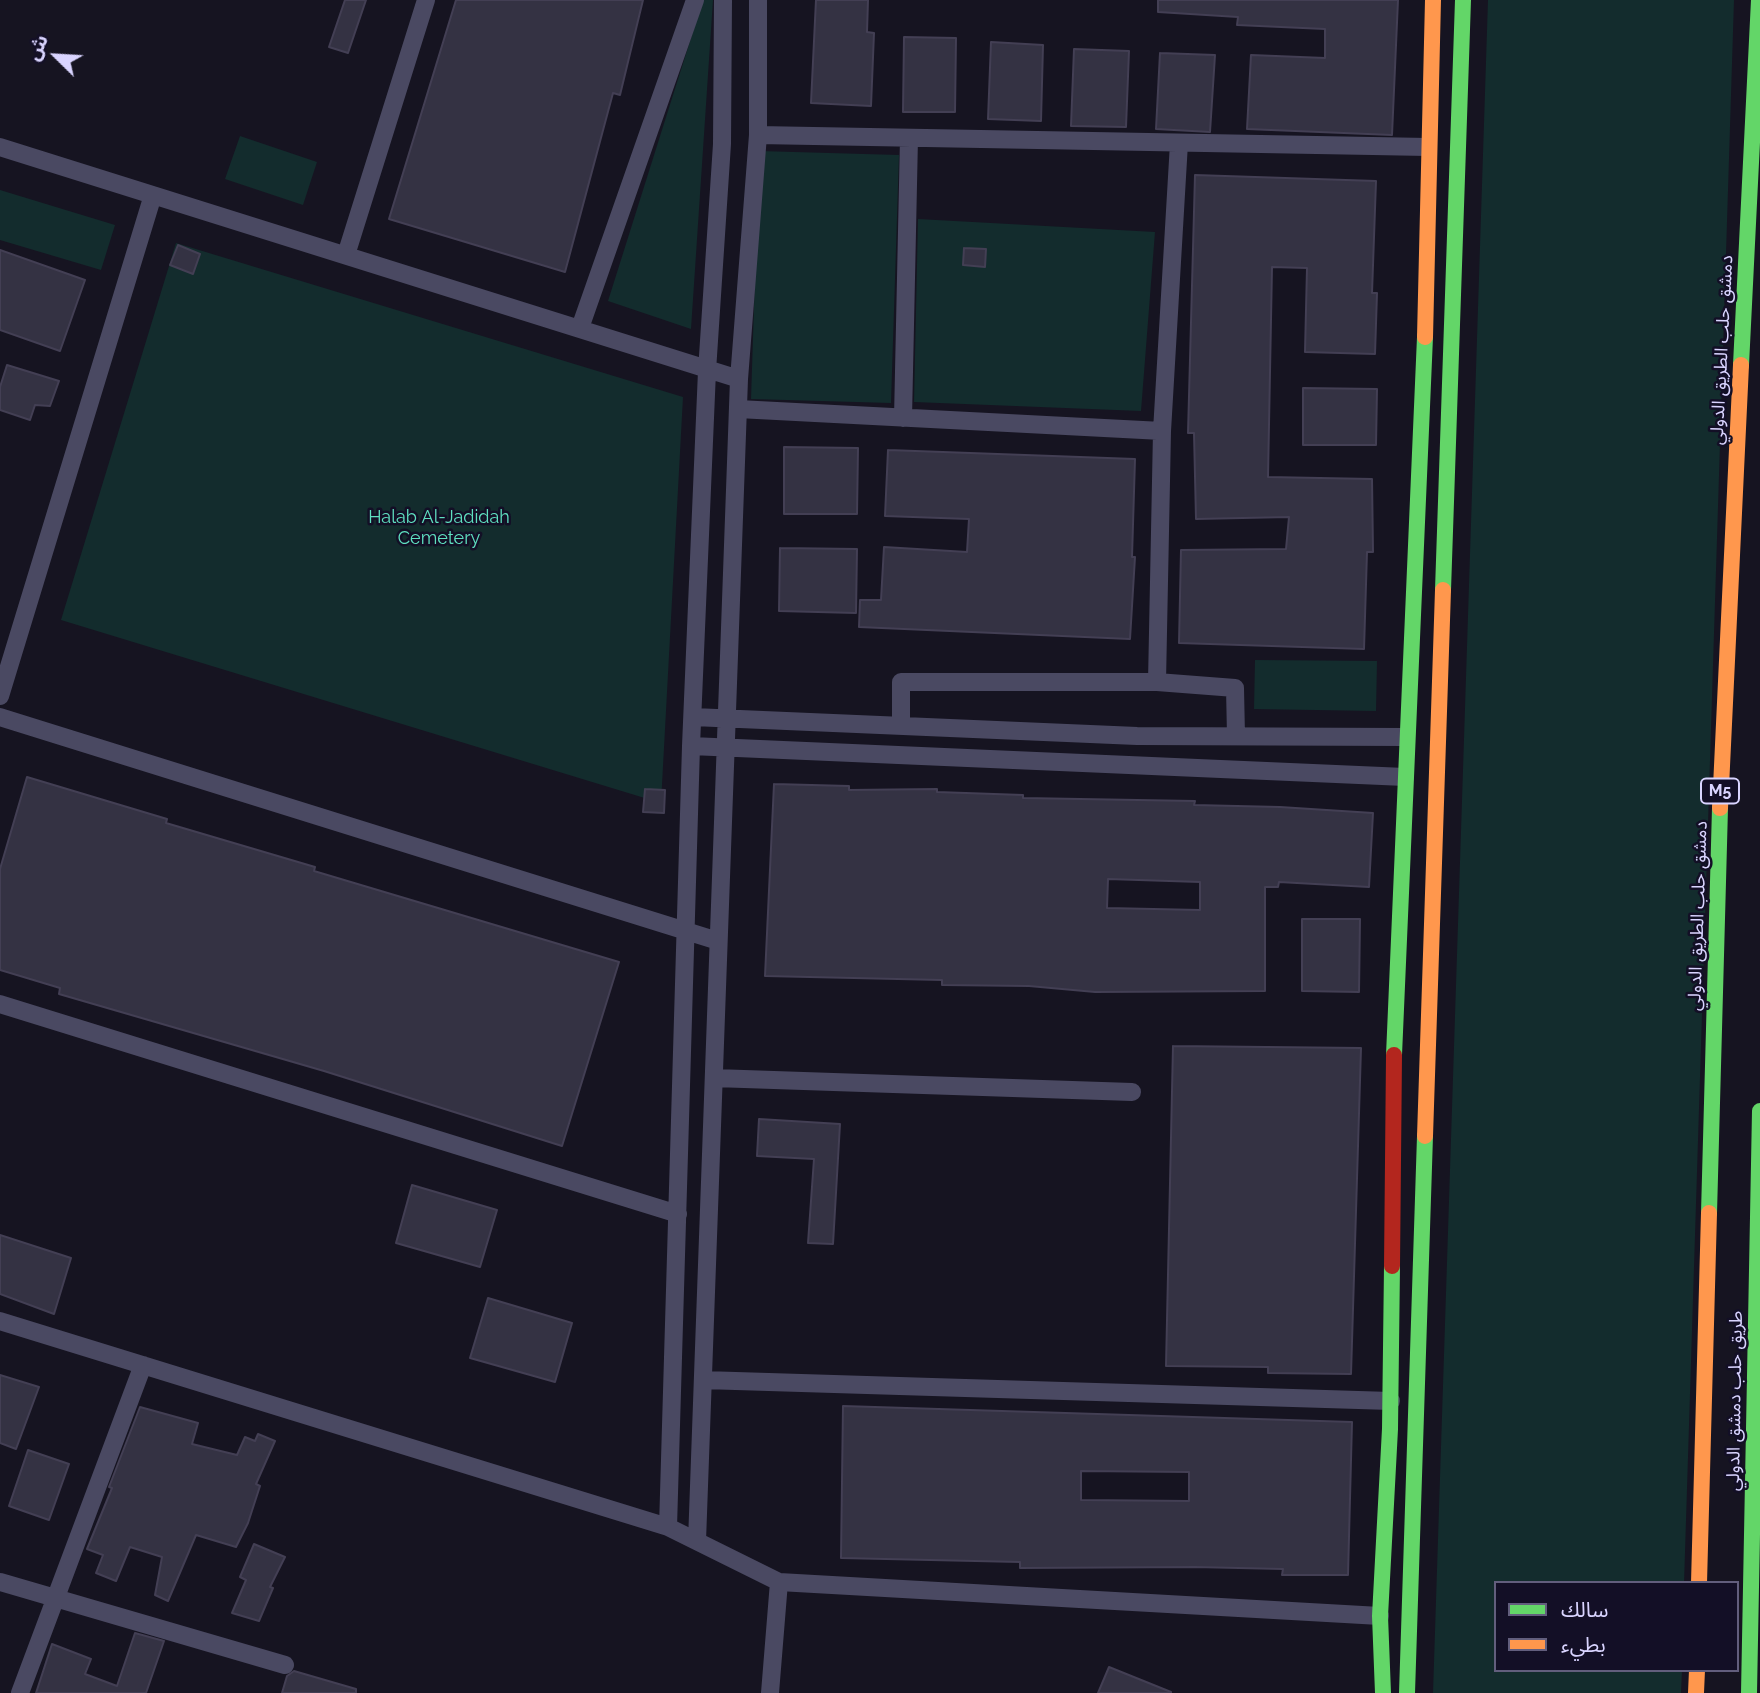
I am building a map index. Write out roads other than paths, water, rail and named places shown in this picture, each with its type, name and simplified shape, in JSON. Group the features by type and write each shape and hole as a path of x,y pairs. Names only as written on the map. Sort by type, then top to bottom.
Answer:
{"main road":[{"path":"1383,1693 1380,1616 1391,1401 1394,1044 1406,737 1422,456 1433,0"},
{"path":"1407,1693 1463,0"},
{"name":"دمشق حلب الطريق الدولي","path":"1699,1581 1722,738 1759,0"},
{"name":"طريق حلب دمشق الدولي","path":"1749,1693 1760,1111"},
{"path":"1696,1693 1697,1672"}],"street":[{"path":"346,255 426,0"},
{"path":"580,328 695,0"},
{"path":"668,1527 688,929 691,747 707,371 722,144 723,0"},
{"path":"697,1541 739,379 758,135 758,0"},
{"path":"758,135 1428,148"},
{"path":"903,418 909,138"},
{"path":"1157,682 1163,431 1179,143"},
{"path":"0,147 739,379"},
{"path":"0,695 153,195"},
{"path":"738,409 1163,431"},
{"path":"901,725 901,682 1157,682 1235,688 1236,736"},
{"path":"0,717 688,929 718,941"},
{"path":"693,717 1137,736 1406,737"},
{"path":"1136,765 1137,736"},
{"path":"691,747 1405,777"},
{"path":"0,1003 678,1214"},
{"path":"713,1078 1132,1092"},
{"path":"0,1321 668,1527 779,1582 1380,1616"},
{"path":"20,1693 144,1365"},
{"path":"702,1380 1391,1401"},
{"path":"0,1582 285,1665"},
{"path":"770,1693 779,1582"}],"park label":[{"name":"Halab Al-Jadidah Cemetery","path":"439,528"}]}
